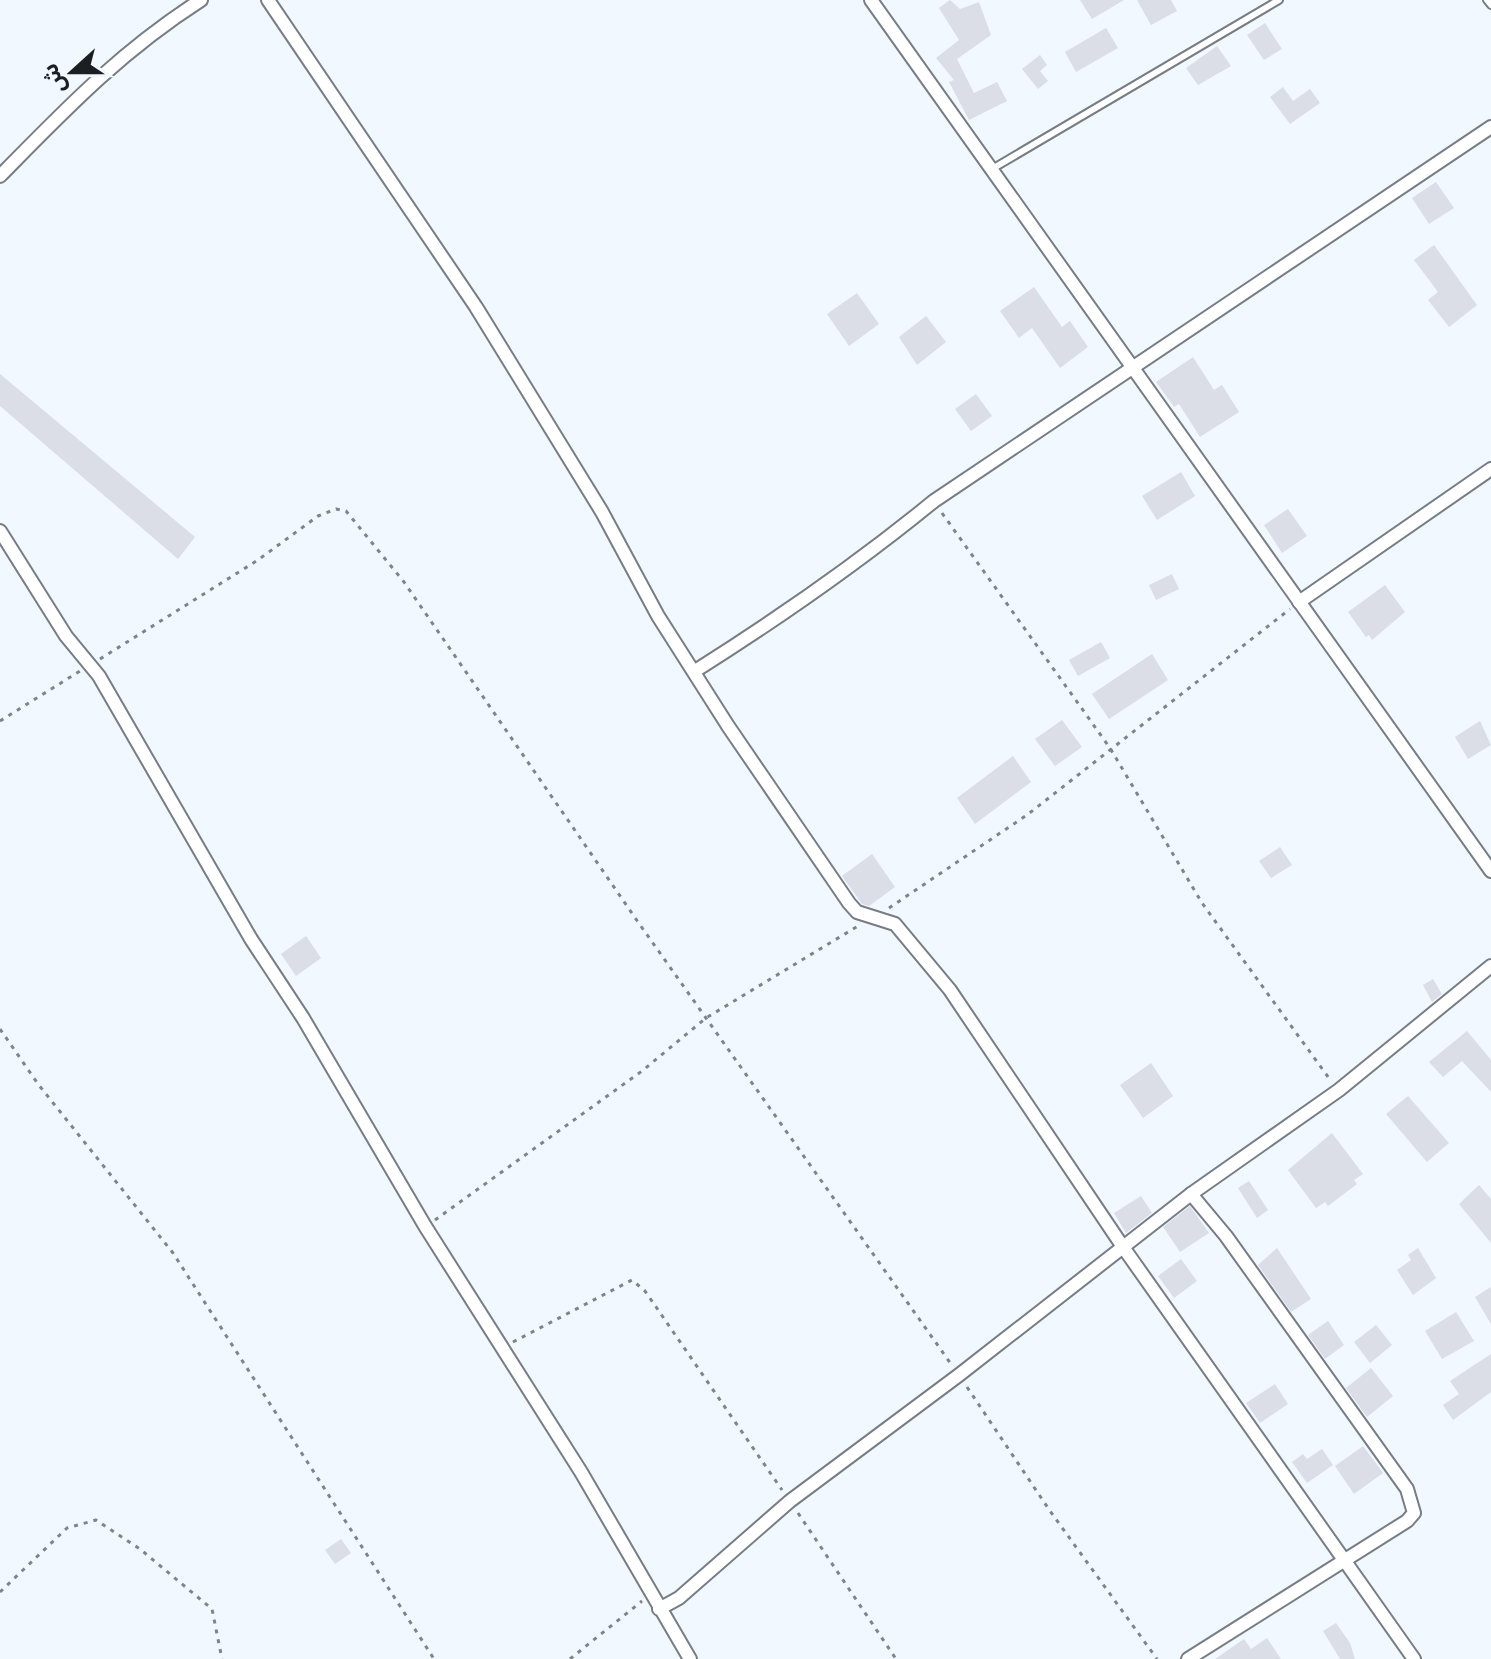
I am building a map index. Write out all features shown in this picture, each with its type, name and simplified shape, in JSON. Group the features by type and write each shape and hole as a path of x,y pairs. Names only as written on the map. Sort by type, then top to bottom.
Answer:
{"street":[{"path":"0,176 95,78 157,28 201,0"},
{"path":"268,0 476,307 695,671 849,903 857,912 895,924 950,990 1123,1247 1343,1563 1414,1659"},
{"path":"871,0 1491,871"},
{"path":"695,671 836,579 934,501 1491,127"},
{"path":"1299,602 1491,469"},
{"path":"0,531 66,636 90,665 251,939 303,1018 425,1226 581,1472 690,1659"},
{"path":"659,1609 679,1598 790,1501 959,1375 1191,1194 1339,1090 1491,966"},
{"path":"1188,1659 1343,1563 1407,1521 1414,1513 1407,1489 1226,1236 1191,1194"}],"lane":[{"path":"992,169 1279,0"},
{"path":"1487,0 1491,5"}],"path":[{"path":"934,501 1110,748 1202,903 1339,1090"},
{"path":"0,721 258,560 318,516 336,509 346,511 404,582 629,909 1157,1659"},
{"path":"0,1029 38,1084 173,1253 434,1659"},
{"path":"502,1348 632,1280 645,1291 896,1659"},
{"path":"0,1592 67,1528 96,1520 140,1549 212,1609 222,1659"},
{"path":"570,1659 651,1595"}],"building":[{"path":"950,0 960,9 979,2 991,35 957,59 974,93 997,82 1007,101 969,120 949,82 954,80 936,58 959,40 939,8"},
{"path":"1080,0 1124,0 1092,19"},
{"path":"1137,0 1171,0 1177,11 1151,25"},
{"path":"1265,23 1282,49 1264,60 1247,35"},
{"path":"1106,28 1118,48 1076,72 1065,52"},
{"path":"1217,46 1231,66 1198,85 1186,68"},
{"path":"1040,55 1047,65 1040,71 1048,81 1038,89 1022,69"},
{"path":"1283,87 1293,101 1310,89 1320,103 1290,124 1270,97"},
{"path":"1436,182 1454,208 1429,224 1412,198"},
{"path":"1434,245 1477,305 1449,327 1428,300 1438,292 1414,260"},
{"path":"1034,287 1062,327 1070,321 1088,347 1060,368 1032,328 1019,338 1000,311"},
{"path":"857,293 879,324 849,346 827,314"},
{"path":"926,316 946,342 917,365 899,337"},
{"path":"1193,357 1214,390 1222,385 1239,412 1200,437 1179,404 1174,407 1156,382"},
{"path":"0,374 195,537 178,559 0,406"},
{"path":"976,394 992,416 971,431 955,409"},
{"path":"1181,472 1195,496 1157,520 1142,496"},
{"path":"1288,509 1307,536 1282,553 1264,525"},
{"path":"1172,574 1179,589 1156,600 1149,585"},
{"path":"1385,585 1405,612 1372,640 1369,635 1366,637 1348,612"},
{"path":"1101,642 1110,658 1078,676 1069,660"},
{"path":"1152,654 1168,680 1109,719 1092,694"},
{"path":"1062,720 1082,747 1055,766 1035,739"},
{"path":"1480,721 1491,745 1468,759 1455,737"},
{"path":"1013,756 1031,782 975,824 957,798"},
{"path":"1280,847 1292,865 1271,878 1259,861"},
{"path":"872,854 895,887 869,906 862,904 842,876"},
{"path":"306,936 321,958 296,976 281,954"},
{"path":"1433,979 1442,994 1432,1002 1423,985"},
{"path":"1467,1031 1491,1060 1491,1092 1462,1061 1443,1077 1429,1062"},
{"path":"1151,1063 1173,1096 1143,1118 1120,1085"},
{"path":"1408,1096 1449,1143 1427,1162 1386,1114"},
{"path":"1332,1133 1363,1174 1354,1180 1357,1184 1328,1206 1325,1202 1316,1208 1288,1170"},
{"path":"1249,1181 1268,1210 1257,1218 1238,1188"},
{"path":"1479,1185 1491,1199 1491,1243 1459,1204"},
{"path":"1141,1196 1152,1213 1126,1233 1114,1213"},
{"path":"1190,1206 1209,1233 1180,1252 1163,1227"},
{"path":"1277,1248 1311,1299 1291,1312 1258,1265"},
{"path":"1418,1248 1436,1278 1413,1295 1397,1270 1411,1260 1408,1255"},
{"path":"1181,1259 1197,1281 1174,1298 1158,1276"},
{"path":"1491,1287 1491,1324 1475,1297"},
{"path":"1456,1312 1474,1341 1442,1359 1425,1331"},
{"path":"1328,1321 1344,1345 1325,1359 1308,1335"},
{"path":"1376,1325 1392,1345 1370,1363 1354,1342"},
{"path":"1491,1354 1491,1392 1453,1420 1443,1405 1459,1394 1450,1381"},
{"path":"1371,1368 1393,1396 1367,1417 1346,1388"},
{"path":"1275,1384 1288,1404 1260,1423 1246,1403"},
{"path":"1363,1446 1383,1473 1354,1494 1335,1466"},
{"path":"1322,1449 1333,1465 1307,1483 1292,1462 1303,1454 1307,1459"},
{"path":"341,1539 351,1553 335,1564 325,1550"},
{"path":"1336,1623 1350,1643 1355,1659 1340,1659 1323,1631"},
{"path":"1267,1638 1281,1659 1215,1659 1244,1639 1251,1649"}]}
